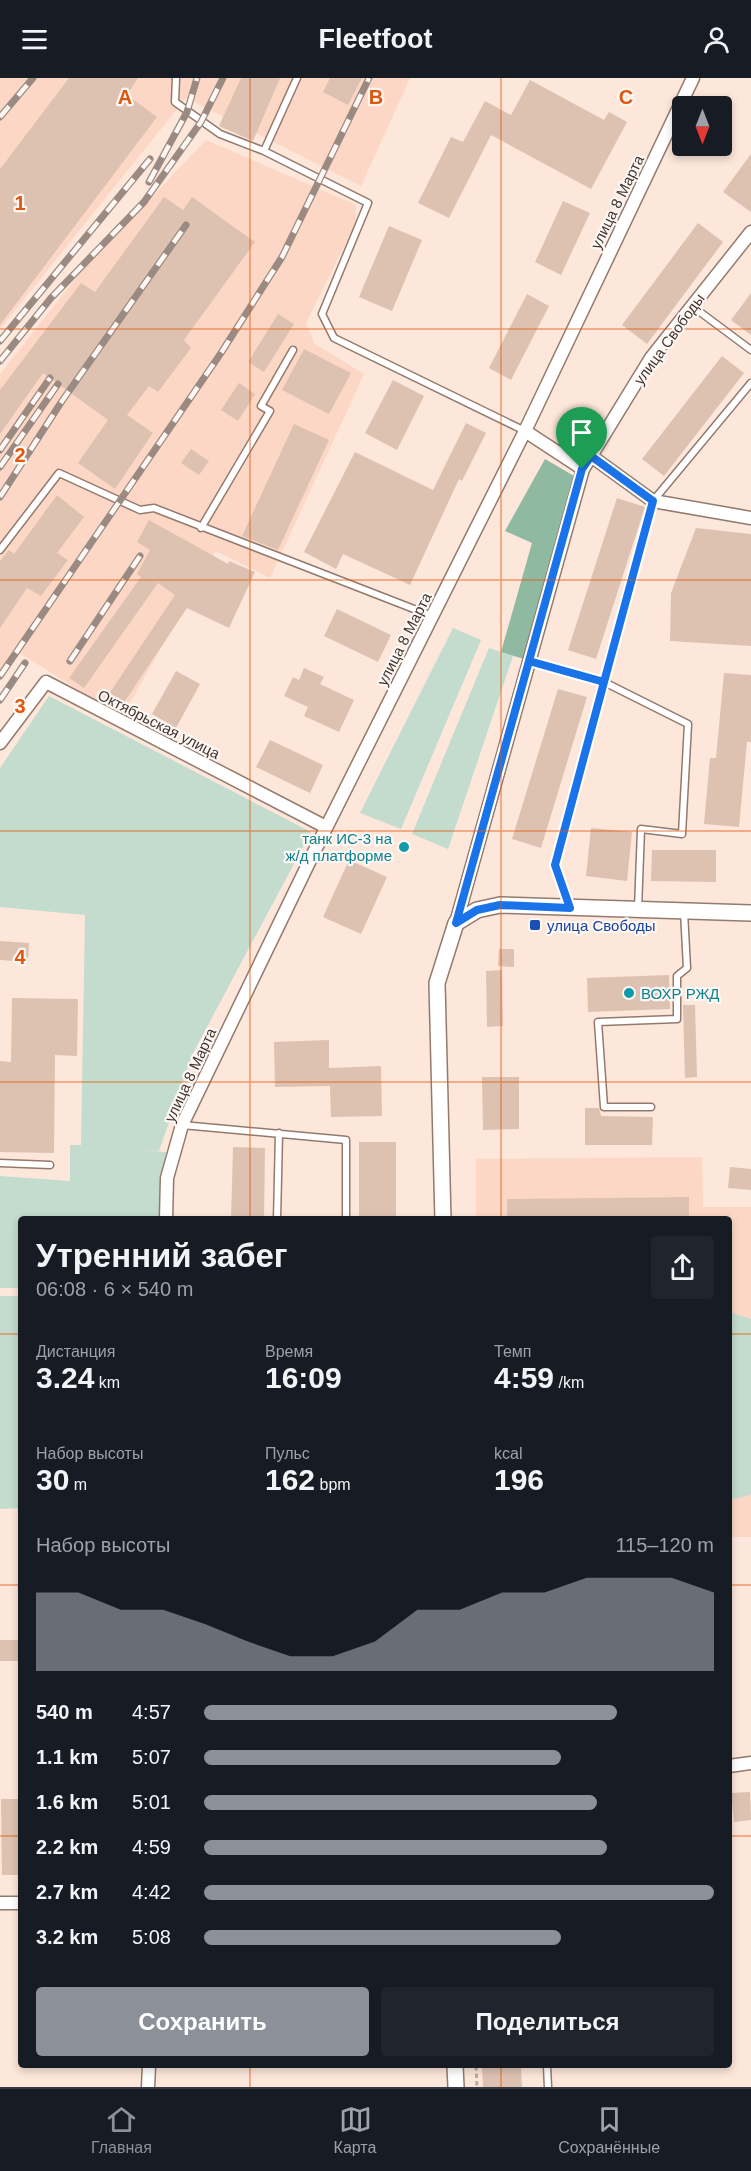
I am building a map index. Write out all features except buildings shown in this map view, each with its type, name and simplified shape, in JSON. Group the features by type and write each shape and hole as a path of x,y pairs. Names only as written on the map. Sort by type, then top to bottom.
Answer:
{"street":[{"name":"улица 8 Марта","path":"166,1216 167,1178 182,1125 326,827 525,431 693,78"},
{"name":"улица Свободы","path":"443,1216 438,983 582,469 651,358 751,232"},
{"path":"525,431 582,469"},
{"path":"591,456 653,501 751,518"},
{"name":"Октябрьская улица","path":"0,743 46,682 326,827"},
{"path":"456,923 477,910 500,905 751,914"},
{"path":"732,1766 751,1763"},
{"path":"0,1903 18,1903"},
{"path":"148,2087 149,2068"},
{"path":"455,2068 456,2087"}],"lane":[{"path":"176,78 175,102 220,134 264,151 368,203 322,314 334,338 525,431"},
{"path":"264,151 297,78"},
{"path":"692,306 751,350"},
{"path":"201,528 270,411 261,406 293,350"},
{"path":"570,908 555,865 653,501 751,383"},
{"path":"0,550 59,473 140,510 154,508 432,616"},
{"path":"529,661 604,682 687,724 682,834 641,829 638,910"},
{"path":"651,1107 604,1107 598,1022 677,1018 677,976 687,968 684,911"},
{"path":"182,1125 346,1140 346,1216"},
{"path":"277,1216 279,1133"},
{"path":"0,1163 50,1165"},
{"path":"548,2068 548,2087"}],"path":[{"path":"476,2068 477,2087"}],"shaded area":[{"path":"0,78 410,78 361,186 186,98 0,329"},
{"path":"206,140 356,205 356,222 306,323 315,344 364,374 270,578 216,551 122,717 18,652 0,675 0,374 79,274"},
{"path":"702,1157 703,1207 751,1207 751,1537 732,1537 732,1216 476,1216 476,1159"}],"green space":[{"path":"545,459 574,476 524,659 501,652 532,543 505,531"},
{"path":"453,628 481,640 401,829 360,813"},
{"path":"489,648 513,656 448,849 412,834"},
{"path":"49,696 311,832 193,1053 159,1151 137,1150 166,1152 159,1216 18,1216 18,1288 0,1288 0,1176 70,1181 70,1145 81,1145 85,915 0,907 0,768"},
{"path":"0,1296 18,1296 18,1508 0,1509"},
{"path":"732,1313 751,1319 751,1495 732,1499"}],"railway":[{"path":"0,117 33,78"},
{"path":"149,182 187,112 197,78"},
{"path":"0,361 51,298 144,202 201,122 223,78"},
{"path":"0,676 221,353 282,257 369,78"},
{"path":"0,341 150,159"},
{"path":"0,497 62,401 186,225"},
{"path":"0,450 50,378"},
{"path":"0,467 58,384"},
{"path":"70,661 140,556"},
{"path":"0,700 25,663"}],"place":[{"name":"танк ИС-3 на ж/д платформе","path":"404,847"},
{"name":"улица Свободы","path":"535,925"},
{"name":"ВОХР РЖД","path":"629,993"}],"route":[{"path":"582,469 529,661 604,682 555,865 570,908 500,905 477,910 456,923 529,661 604,682 653,501 591,456 582,469"}]}
